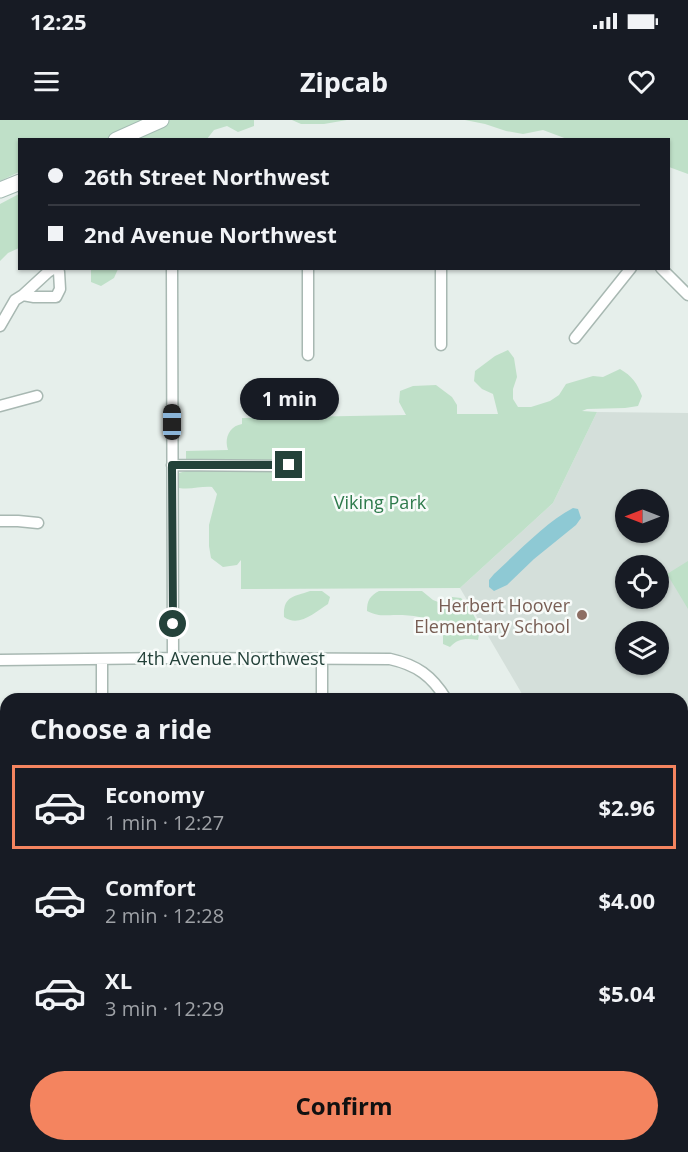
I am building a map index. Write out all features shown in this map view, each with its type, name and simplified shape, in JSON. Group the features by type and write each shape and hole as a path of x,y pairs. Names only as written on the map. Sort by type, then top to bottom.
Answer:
{"main road":[{"path":"120,138 161,120"},
{"path":"0,190 18,183"}],"street":[{"path":"0,326 15,300 52,270"},
{"path":"23,295 56,297 60,289 57,270"},
{"path":"172,270 173,658"},
{"path":"308,270 308,355"},
{"path":"441,270 441,345"},
{"path":"574,338 629,270"},
{"path":"663,270 688,296"},
{"path":"0,406 37,396"},
{"path":"172,465 289,465"},
{"path":"0,521 38,523"},
{"path":"322,658 322,693"},
{"path":"102,659 102,693"},
{"name":"4th Avenue Northwest","path":"0,660 390,659 405,662 418,669 430,678 441,693"}],"shaded area":[{"name":"Herbert Hoover Elementary School","path":"597,412 688,413 688,693 521,693 460,588 553,503"}],"green space":[{"path":"0,120 254,120 254,126 238,132 227,126 214,130 208,138 18,138 18,172 0,181"},
{"path":"292,120 347,120 324,124 301,124"},
{"path":"465,120 688,120 688,174 670,167 670,138 564,138 543,130 523,134"},
{"path":"18,195 18,248 8,253 0,261 0,204"},
{"path":"91,270 118,270 114,278 101,286 91,282"},
{"name":"Viking Park","path":"508,350 514,358 517,377 513,399 518,407 531,407 550,401 559,395 566,384 593,376 603,377 620,369 634,380 642,396 638,406 582,411 597,412 553,503 460,588 241,589 241,560 237,565 223,567 211,558 209,525 217,494 212,487 179,488 177,480 179,473 186,471 186,451 228,450 229,434 234,427 242,424 242,418 406,415 399,402 400,391 413,386 436,385 452,397 457,405 457,414 498,414 493,394 482,389 474,381 475,371 495,356"},
{"path":"688,561 688,609 669,577 669,573"},
{"path":"310,591 322,591 330,597 328,604 301,620 295,621 284,617 285,605 290,598"},
{"path":"379,591 422,591 433,600 443,604 452,597 461,598 477,623 478,640 463,639 450,647 443,644 440,625 435,622 414,616 379,615 367,611 370,599"}],"water":[{"path":"573,508 578,509 581,518 576,525 534,559 507,585 494,591 489,587 489,580 494,574 542,529"}],"place":[{"name":"Herbert Hoover Elementary School","path":"582,615"}],"route":[{"path":"173,624 172,465 289,465"}]}
